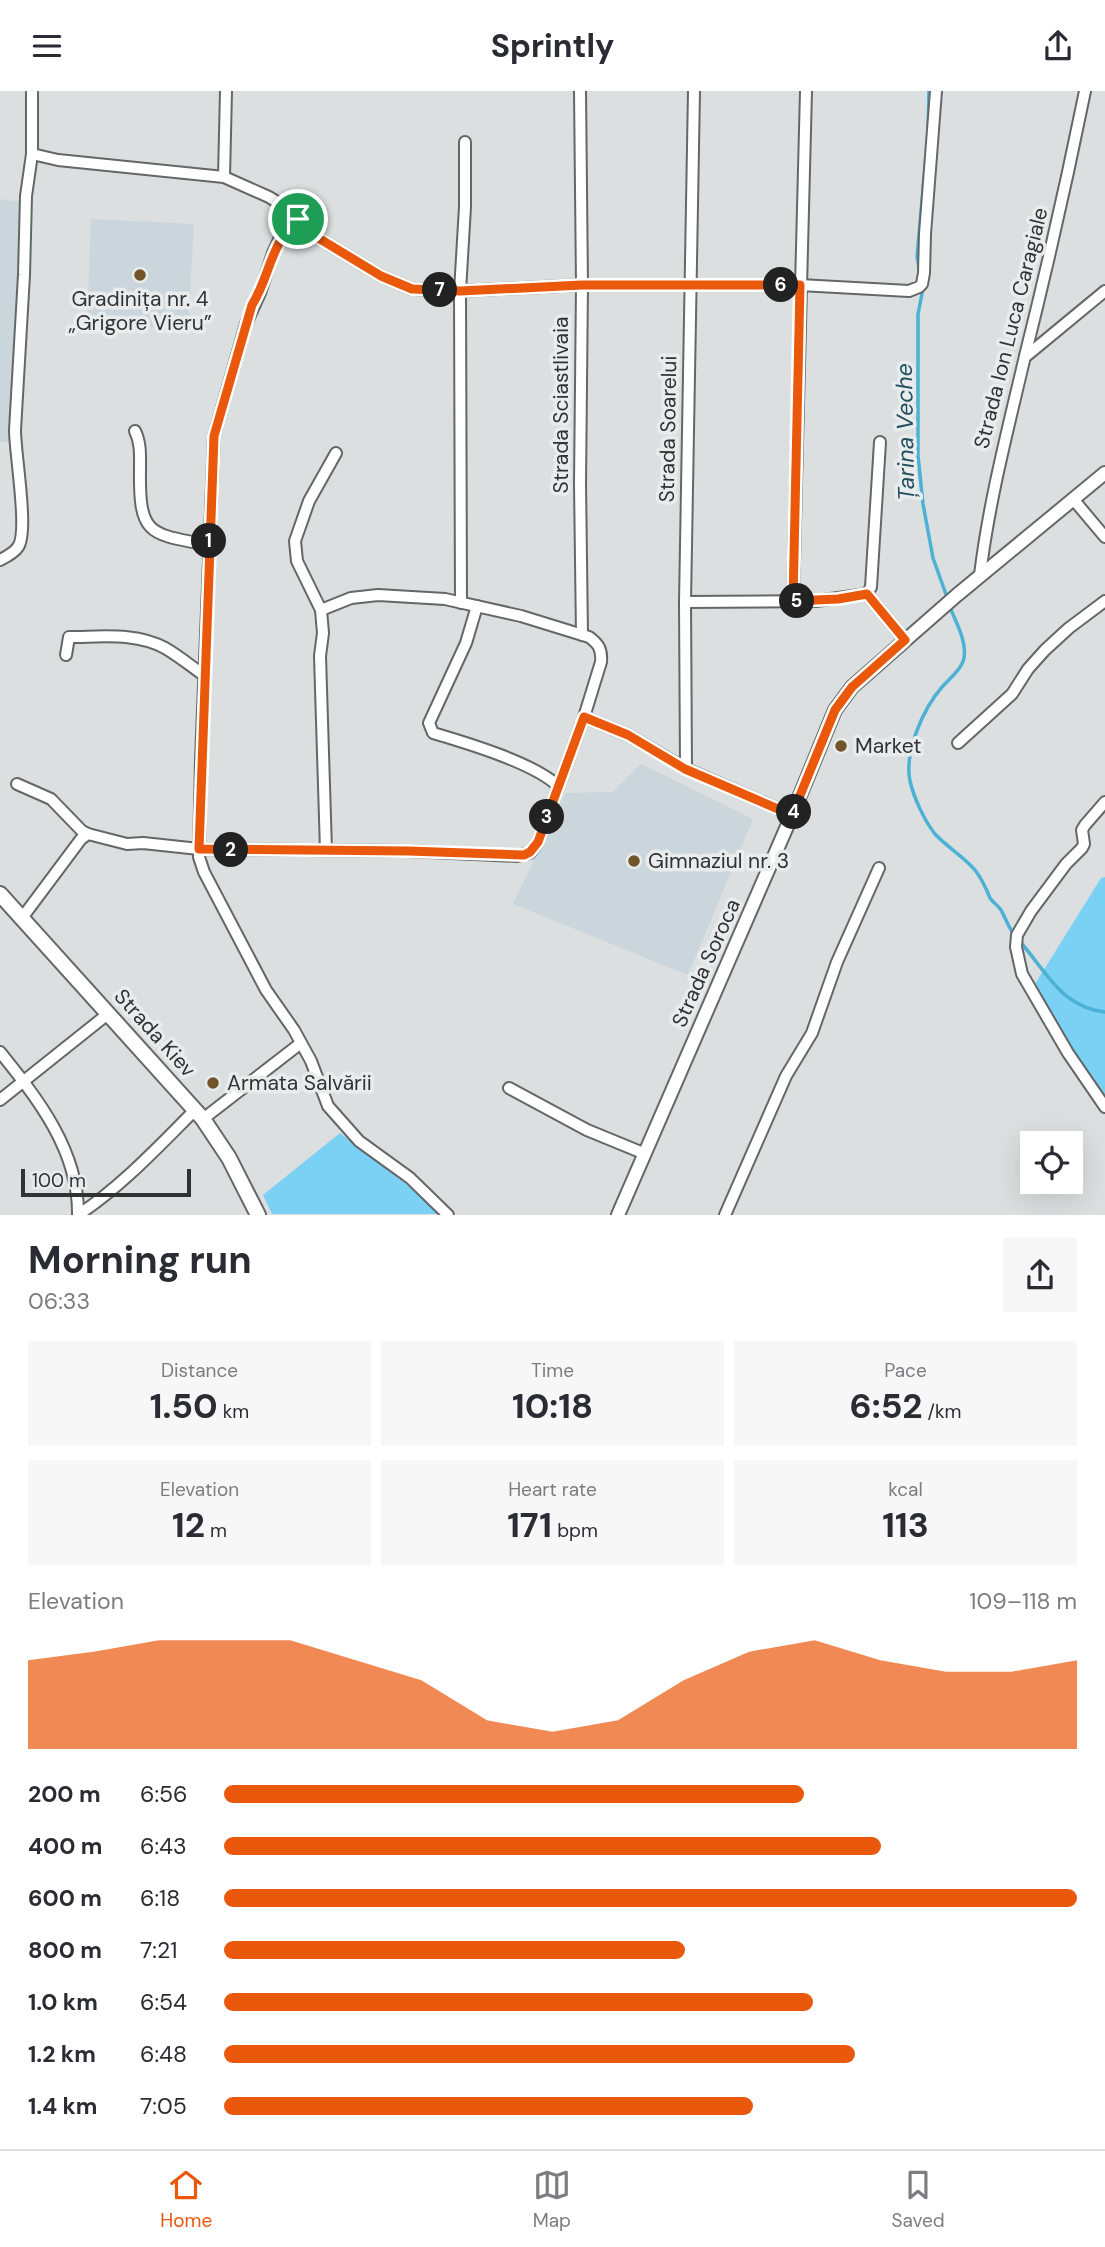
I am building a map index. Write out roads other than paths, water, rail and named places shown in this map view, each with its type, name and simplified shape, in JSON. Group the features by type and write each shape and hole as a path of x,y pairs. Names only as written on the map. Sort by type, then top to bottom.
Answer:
{"main road":[{"name":"Strada Kiev","path":"0,894 199,1114 229,1158 258,1215"}],"street":[{"path":"0,560 19,546 23,527 15,430 26,196 32,154 32,91"},
{"path":"224,177 226,91"},
{"name":"Strada Sciastlivaia","path":"580,91 582,635"},
{"name":"Strada Soarelui","path":"685,769 685,602 694,91"},
{"path":"793,601 806,91"},
{"path":"32,154 58,160 224,177 269,197 288,209 305,229 320,239 402,286 421,290 460,291 582,285 800,285 893,291 915,289 924,279 936,91"},
{"name":"Strada Ion Luca Caragiale","path":"980,575 996,471 1085,91"},
{"path":"461,603 460,291 465,207 465,142"},
{"path":"298,219 279,240 272,253 260,293 252,305 214,436 199,849 204,872 265,990 289,1021 301,1043 325,1099 337,1118 359,1141 410,1178 448,1215"},
{"path":"1025,356 1105,291"},
{"path":"135,431 140,447 140,487 144,520 151,528 166,535 209,544"},
{"path":"867,594 871,587 880,442"},
{"path":"326,850 321,610 297,562 295,541 309,501 336,453"},
{"name":"Strada Soroca","path":"618,1215 835,710 852,687 957,594 1105,473"},
{"path":"1073,499 1105,537"},
{"path":"685,602 793,601 838,599 867,594"},
{"path":"867,594 905,640"},
{"path":"17,784 51,799 82,831 127,844 143,843 199,849 524,855 530,852 538,842 584,717 602,654 596,642 521,616 445,599 378,595 351,598 321,610"},
{"path":"958,743 1012,694 1028,669 1045,650 1105,601"},
{"path":"477,607 466,643 429,723 430,728 433,733 506,758 544,775 558,786"},
{"path":"66,656 69,637 129,636 166,648 205,676"},
{"path":"584,717 628,735 685,769 792,815"},
{"path":"1105,802 1085,825 1082,848 1066,864 1031,911 1017,935 1016,947 1022,974 1068,1053 1105,1107"},
{"path":"22,918 88,834"},
{"path":"725,1215 786,1076 811,1033 837,962 879,868"},
{"path":"0,1100 109,1013"},
{"path":"78,1214 102,1198 199,1114 301,1043"},
{"path":"0,1052 52,1121 69,1160 77,1190 78,1214"},
{"path":"509,1088 587,1130 643,1153"}],"waterway":[{"path":"928,134 929,91"},
{"path":"919,267 917,257 926,156"},
{"name":"Țarina Veche","path":"922,294 918,314 918,456 933,558 948,600"},
{"name":"Țarina Veche","path":"950,607 962,639 964,658 958,670 935,696 922,719 912,744 910,781 920,809 931,828 975,870 1013,933"},
{"path":"1022,944 1067,996 1078,1004 1105,1012"}],"place":[{"name":"Gradinița nr. 4 „Grigore Vieru”","path":"140,275"},
{"name":"Market","path":"841,746"},
{"name":"Gimnaziul nr. 3","path":"634,861"},
{"name":"Armata Salvării","path":"213,1083"}]}
